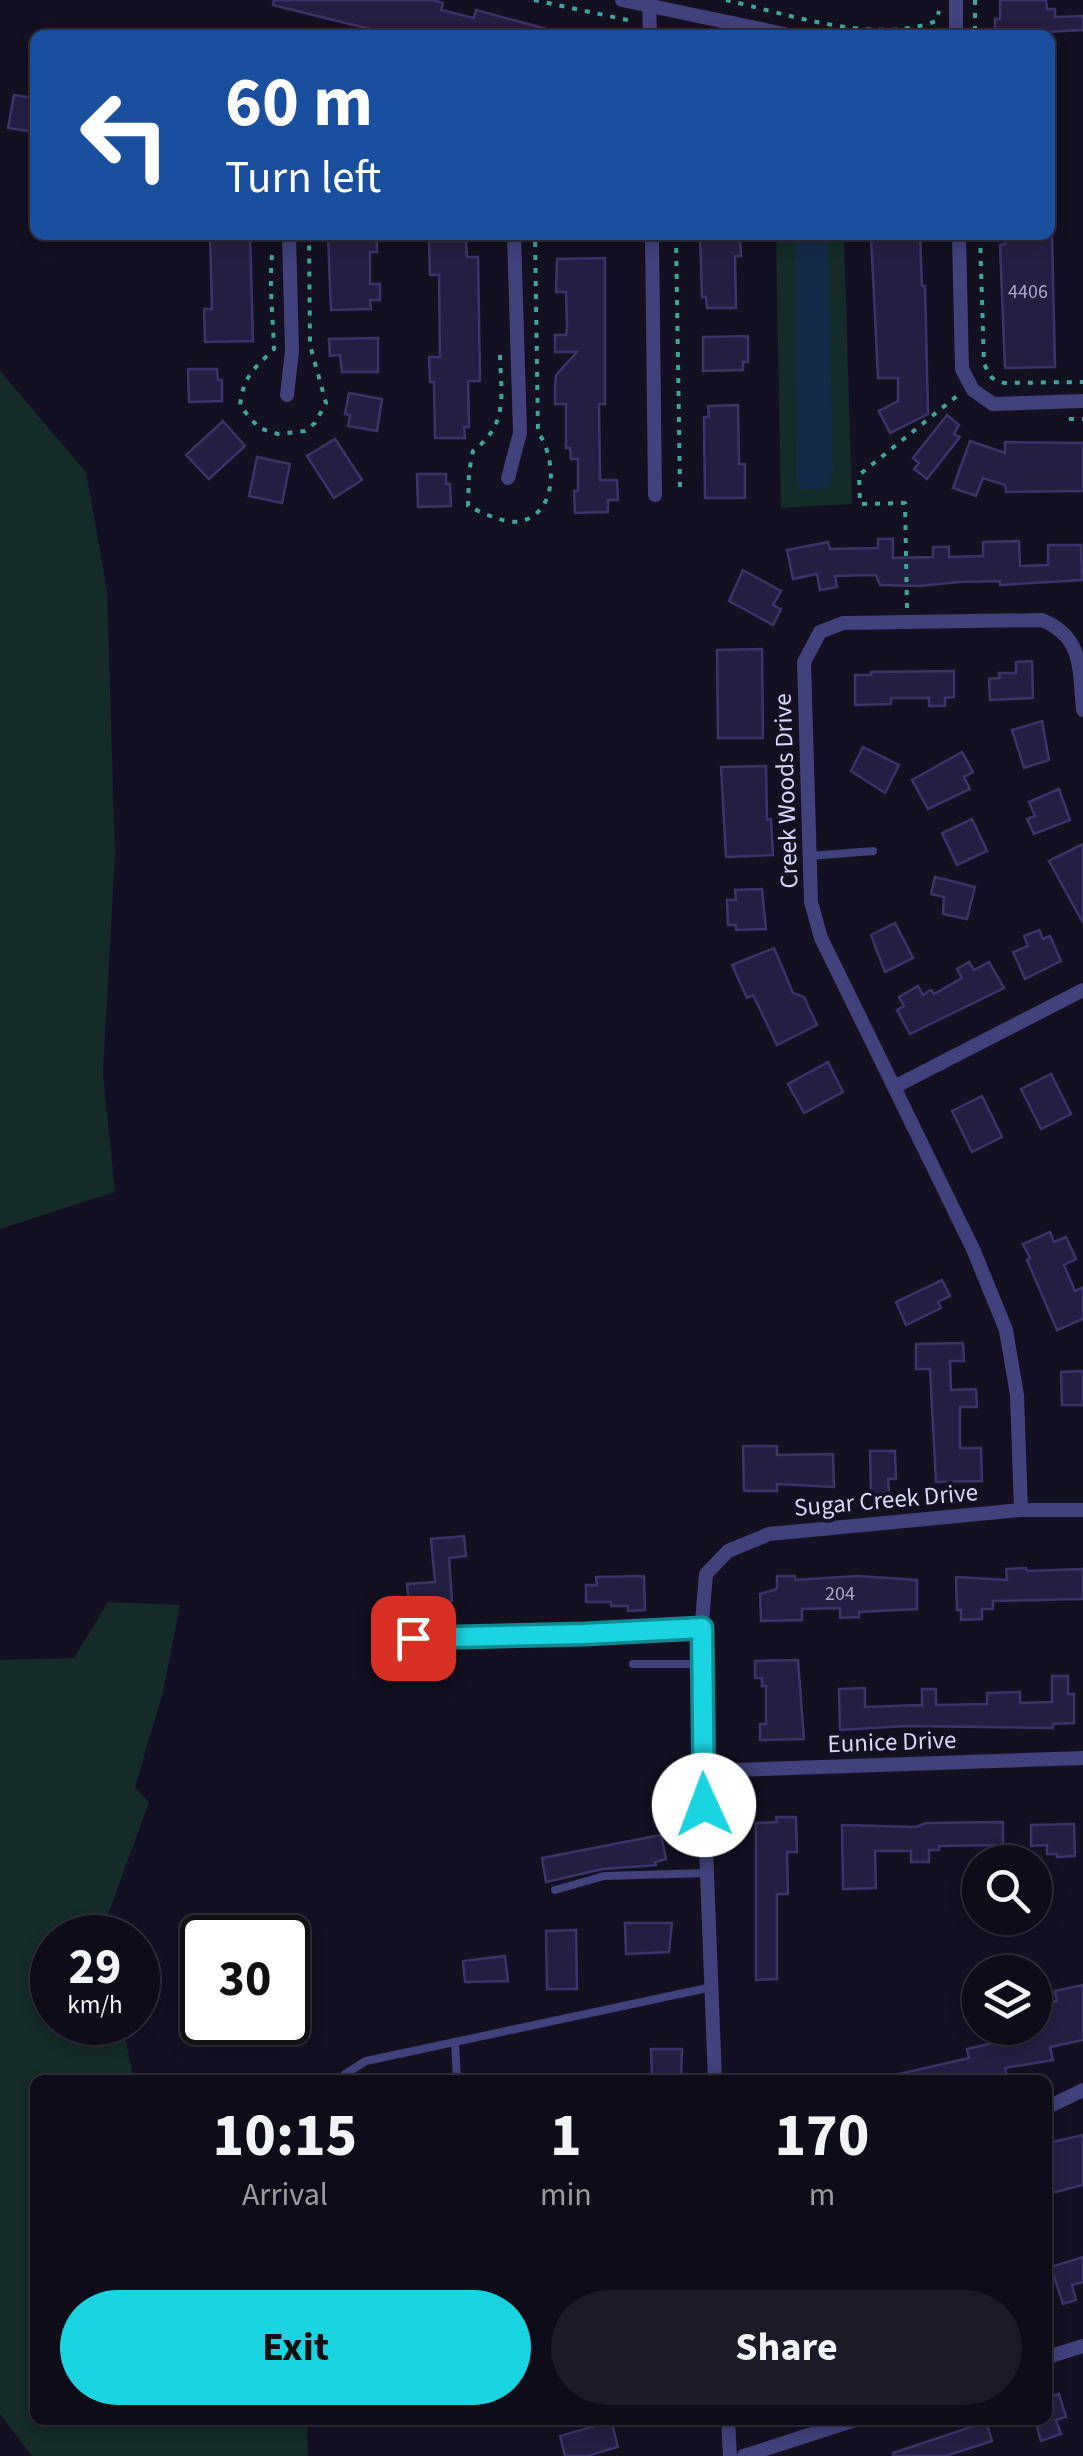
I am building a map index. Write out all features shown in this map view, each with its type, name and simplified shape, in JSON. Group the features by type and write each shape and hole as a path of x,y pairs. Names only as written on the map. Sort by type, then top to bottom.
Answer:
{"street":[{"path":"622,0 766,30"},
{"path":"956,0 956,30"},
{"path":"650,3 650,30"},
{"path":"286,395 292,351 290,240"},
{"path":"508,478 520,433 514,240"},
{"path":"652,240 655,495"},
{"path":"960,240 962,368 972,390 993,404 1083,401"},
{"name":"Creek Woods Drive","path":"1021,1510 1017,1396 1006,1330 973,1249 820,938 812,902 804,662 820,632 843,623 1042,620 1064,628 1078,645 1083,710"},
{"path":"894,1088 1083,990"},
{"name":"Sugar Creek Drive","path":"702,1628 706,1574 728,1550 769,1534 1021,1510 1083,1510"},
{"path":"702,1628 703,1771 715,2075"},
{"name":"Eunice Drive","path":"703,1771 1083,1758"},
{"path":"1052,2105 1083,2090"},
{"path":"1052,2356 1082,2348"},
{"path":"728,2425 730,2456"},
{"path":"744,2456 840,2425"}],"lane":[{"path":"810,856 873,851"},
{"path":"413,1638 702,1628"},
{"path":"632,1664 702,1664"},
{"path":"554,1890 604,1876 707,1873"},
{"path":"344,2075 366,2061 712,1987"},
{"path":"455,2042 457,2075"}],"path":[{"path":"534,0 636,22"},
{"path":"726,0 848,28 920,28 936,21 939,0"},
{"path":"974,0 976,30"},
{"path":"310,240 310,345 326,396"},
{"path":"676,240 680,488"},
{"path":"980,240 984,364 992,378 1004,384 1083,382"},
{"path":"907,613 905,504 860,504 859,476 957,396"}],"green space":[{"path":"776,240 844,240 852,504 781,508"},
{"path":"0,371 86,472 107,590 115,854 103,1073 115,1192 0,1229"},
{"path":"108,1602 180,1605 163,1692 135,1787 149,1802 108,1915 30,1915 30,2045 127,2045 133,2075 30,2075 30,2425 307,2425 308,2456 32,2456 0,2414 0,1660 74,1658"}],"water":[{"path":"795,240 828,240 833,470 829,486 822,490 800,489 796,482"}],"building":[{"path":"274,0 433,0 443,3 441,10 474,18 476,10 550,30 374,30 273,5"},
{"path":"1000,0 1046,0 1047,9 1055,9 1055,17 1083,16 1083,30 995,30 995,19 1000,19"},
{"path":"14,95 30,97 30,131 8,128"},
{"path":"210,240 250,240 253,341 205,342 204,309 212,309"},
{"path":"328,240 377,240 377,252 370,252 370,284 380,284 380,300 370,300 371,309 331,310"},
{"path":"700,240 740,240 741,256 735,256 736,308 707,308 706,297 702,297"},
{"path":"871,240 920,240 928,414 890,433 879,411 898,401 898,378 878,378"},
{"path":"1005,240 1052,240 1055,367 1005,368 1000,245"},
{"path":"429,241 466,241 467,257 478,257 480,381 468,381 469,427 464,427 465,438 435,438 434,382 430,382 429,357 440,357 439,275 430,275"},
{"path":"605,258 605,404 599,404 600,480 617,480 618,500 608,500 608,512 575,513 578,459 571,459 570,448 566,448 566,404 555,404 555,388 556,375 577,352 555,352 555,335 566,335 567,329 566,292 556,292 557,259"},
{"path":"748,336 748,362 743,362 743,370 703,371 703,337"},
{"path":"378,338 378,372 342,372 340,355 330,356 329,339"},
{"path":"188,369 217,369 218,380 222,380 222,401 189,402"},
{"path":"349,393 382,399 377,431 348,426 350,415 345,414"},
{"path":"738,405 739,464 745,464 745,498 705,498 704,417 709,417 708,406"},
{"path":"947,415 959,425 954,434 960,437 927,479 914,469 919,463 913,458"},
{"path":"223,421 245,446 209,479 186,455"},
{"path":"335,439 362,480 334,498 307,456"},
{"path":"970,441 1005,453 1005,442 1083,443 1083,491 1006,492 1005,485 983,478 976,496 953,488"},
{"path":"257,457 290,464 282,503 249,496"},
{"path":"417,474 446,474 451,506 418,507"},
{"path":"878,539 893,539 893,558 933,557 933,547 949,547 949,557 983,556 983,542 1019,541 1020,566 1048,565 1048,545 1081,545 1082,580 919,586 880,585 876,575 835,576 837,587 820,590 817,574 793,579 787,550 828,542 830,549 878,548"},
{"path":"743,570 781,591 773,605 781,609 773,625 729,601"},
{"path":"762,649 763,738 718,738 717,650"},
{"path":"1032,661 1033,698 990,700 989,679 1000,678 999,673 1016,673 1016,662"},
{"path":"954,671 954,697 945,698 945,706 929,706 929,698 891,698 891,704 855,705 855,675"},
{"path":"1042,721 1049,760 1024,768 1012,730"},
{"path":"863,747 899,765 885,793 851,771"},
{"path":"962,752 973,772 964,777 970,789 928,809 912,780"},
{"path":"766,766 767,820 771,819 773,855 726,857 721,767"},
{"path":"1059,789 1070,820 1034,834 1027,819 1035,816 1029,802"},
{"path":"972,819 987,851 957,865 942,833"},
{"path":"1083,844 1083,923 1049,861"},
{"path":"935,877 975,887 967,919 943,914 944,897 931,894"},
{"path":"762,889 766,929 736,930 736,925 728,925 727,900 736,900 735,890"},
{"path":"895,923 913,958 885,972 871,935"},
{"path":"1039,930 1043,939 1050,936 1061,961 1025,979 1013,952 1028,946 1024,936"},
{"path":"774,948 793,993 804,997 817,1025 777,1045 753,995 747,998 732,965"},
{"path":"969,962 974,970 989,962 1004,988 910,1034 897,1010 904,1006 899,997 918,986 923,995 931,990 934,994 962,978 957,969"},
{"path":"828,1062 843,1092 804,1113 788,1084"},
{"path":"1051,1074 1071,1114 1041,1129 1021,1089"},
{"path":"982,1096 1002,1137 972,1152 952,1111"},
{"path":"1050,1232 1054,1242 1066,1237 1076,1259 1064,1265 1075,1291 1083,1287 1083,1319 1057,1330 1023,1244"},
{"path":"942,1280 950,1296 938,1302 941,1308 906,1325 896,1302"},
{"path":"963,1343 964,1361 950,1361 951,1390 976,1389 977,1407 960,1407 960,1448 981,1448 982,1481 936,1482 930,1369 916,1369 916,1344"},
{"path":"1083,1371 1083,1405 1062,1405 1061,1372"},
{"path":"743,1446 777,1446 777,1455 833,1454 834,1487 777,1484 777,1491 744,1491"},
{"path":"870,1451 895,1451 896,1479 888,1479 889,1493 871,1493"},
{"path":"464,1536 466,1556 449,1558 452,1601 409,1604 407,1584 435,1582 431,1539"},
{"path":"1006,1569 1083,1569 1083,1599 993,1601 993,1609 982,1609 982,1619 961,1620 956,1577 1007,1580"},
{"path":"644,1576 645,1610 628,1611 628,1606 611,1606 611,1602 586,1602 586,1585 597,1585 596,1577"},
{"path":"777,1576 795,1576 795,1580 858,1576 917,1580 917,1609 859,1612 859,1617 840,1618 840,1608 802,1609 802,1620 761,1621 760,1594 777,1589"},
{"path":"798,1660 804,1739 760,1740 760,1724 766,1724 766,1686 762,1686 762,1678 755,1678 755,1661"},
{"path":"1052,1676 1068,1676 1068,1694 1074,1694 1074,1723 1053,1724 1053,1728 907,1726 840,1730 839,1689 865,1688 865,1707 922,1705 922,1689 936,1689 936,1705 987,1704 987,1693 1020,1692 1020,1703 1052,1702"},
{"path":"776,1817 796,1817 797,1852 787,1852 788,1894 777,1894 777,1979 756,1980 756,1823 777,1822"},
{"path":"1003,1822 1003,1845 939,1846 939,1850 929,1850 929,1862 911,1862 911,1851 875,1851 876,1888 843,1889 842,1825 916,1827 926,1823"},
{"path":"1074,1824 1075,1856 1057,1857 1052,1854 1052,1845 1031,1845 1031,1825"},
{"path":"661,1835 666,1859 655,1862 656,1865 603,1869 546,1882 542,1858"},
{"path":"625,1923 672,1923 669,1952 626,1954"},
{"path":"576,1930 577,1989 547,1989 546,1931"},
{"path":"505,1956 508,1981 465,1982 463,1961"},
{"path":"1083,1985 1083,2040 1050,2047 1053,2060 1005,2068 1007,2075 899,2075 969,2058 967,2049 984,2045 1052,2045 1052,2002 1057,2001 1055,1991"},
{"path":"651,2049 682,2049 681,2075 652,2075"},
{"path":"1083,2135 1083,2185 1052,2193 1052,2142"},
{"path":"1083,2257 1083,2282 1072,2285 1076,2300 1063,2304 1052,2267"},
{"path":"1059,2394 1066,2417 1056,2420 1061,2434 1041,2441 1036,2425 1052,2425 1052,2397"},
{"path":"612,2425 618,2447 587,2456 565,2456 560,2436"},
{"path":"977,2425 987,2425 992,2441 946,2456 893,2453"}],"route":[{"path":"413,1638 702,1628 704,1805"}]}
